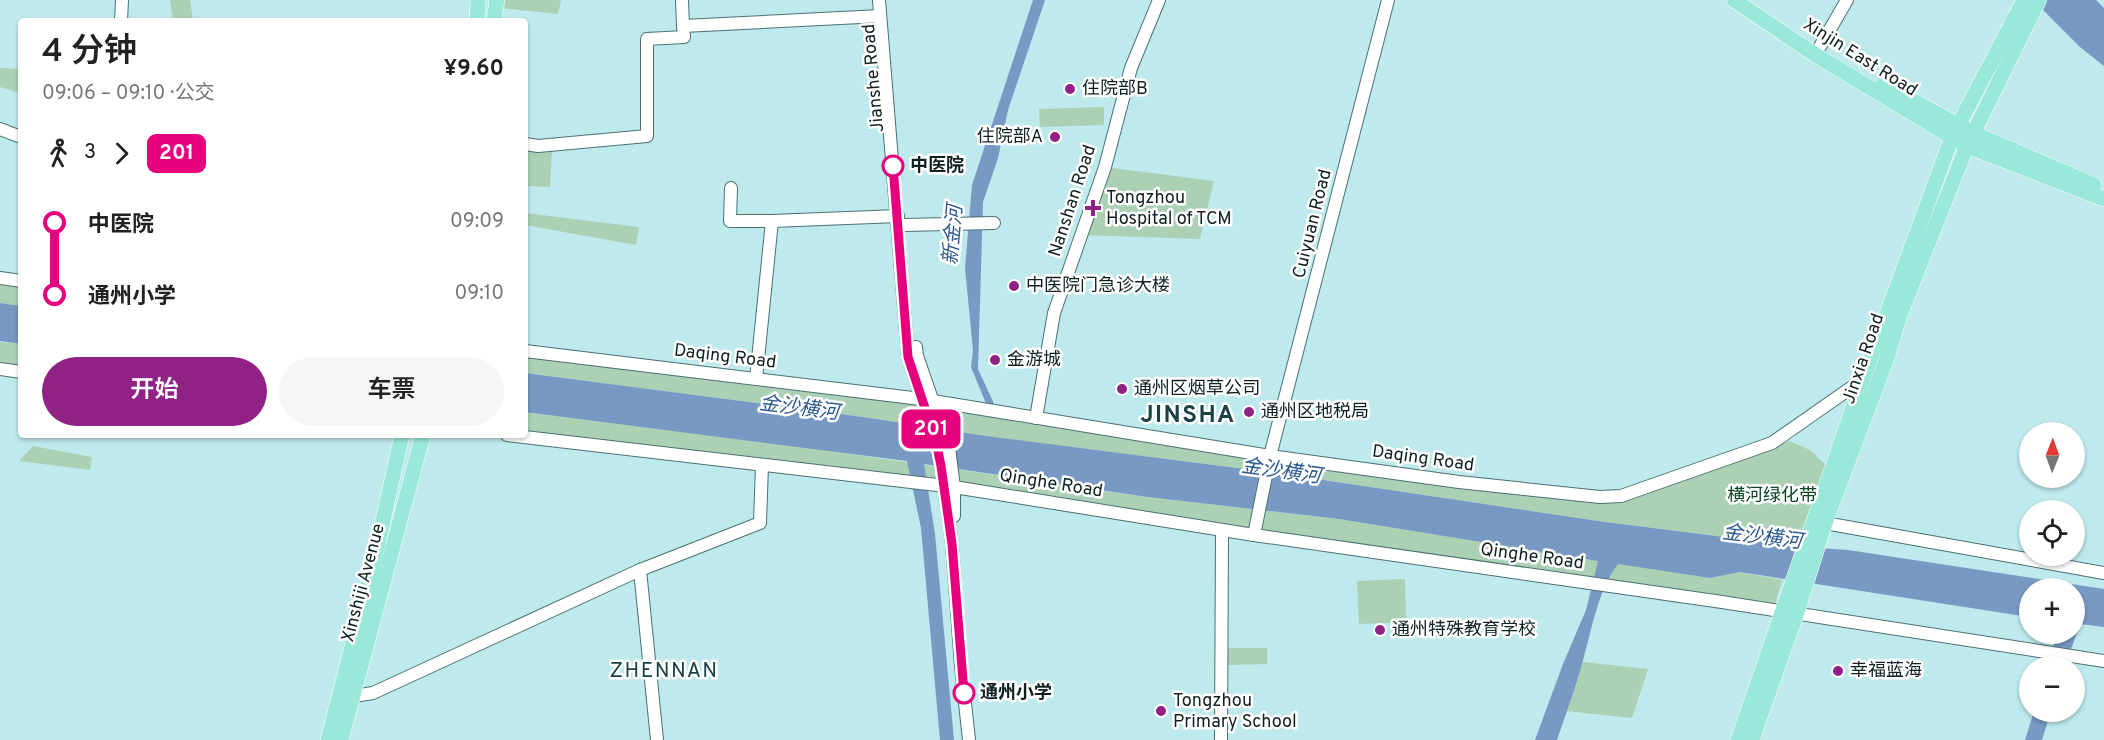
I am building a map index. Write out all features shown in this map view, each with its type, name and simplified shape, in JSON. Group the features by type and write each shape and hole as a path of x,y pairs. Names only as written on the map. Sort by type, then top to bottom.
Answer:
{"main road":[{"path":"477,18 478,0"},
{"path":"494,18 497,0"},
{"name":"Xinjin East Road","path":"1734,0 1814,54 1970,139"},
{"name":"Xinjin East Road","path":"1745,0 1818,50 1955,131"},
{"name":"Jinxia Road","path":"1752,740 1863,379 1955,131 2030,3"},
{"name":"Jinxia Road","path":"1813,541 1825,523 1883,370 1900,315 1970,139 2030,3"},
{"path":"1970,139 2104,190"},
{"path":"1970,139 2104,199"},
{"name":"Xinshiji Avenue","path":"342,740 347,695 401,438"},
{"name":"Xinshiji Avenue","path":"328,740 347,695 422,438"},
{"name":"Jinxia Road","path":"1738,740 1790,614"}],"street":[{"path":"121,18 122,0"},
{"path":"528,144 538,146 647,136 647,39 684,37 682,0"},
{"name":"Jianshe Road","path":"879,0 901,220"},
{"name":"Jianshe Road","path":"886,0 908,357 926,400 949,487 961,666 969,740"},
{"name":"Nanshan Road","path":"1036,418 1054,313 1105,167 1131,68 1159,0"},
{"name":"Cuiyuan Road","path":"1254,535 1270,456 1388,0"},
{"path":"1818,50 1847,0"},
{"path":"683,26 880,16"},
{"path":"0,129 18,136"},
{"path":"731,188 730,221 901,220 990,223"},
{"path":"756,379 772,221"},
{"path":"0,278 18,281"},
{"name":"Daqing Road","path":"528,351 926,400 1270,456 1459,482 1600,497 1621,496 1772,443 1863,379 1883,370"},
{"path":"0,369 18,372"},
{"path":"347,695 373,693 640,570 760,523 762,465 528,437"},
{"name":"Qinghe Road","path":"762,465 949,487 1254,535 1722,602 2104,661"},
{"path":"1825,523 2104,573"},
{"path":"1221,740 1222,530"},
{"path":"640,570 657,740"}],"green space":[{"path":"170,0 190,0 193,18 173,18"},
{"path":"502,0 561,0 558,14 501,8"},
{"path":"0,68 18,69 18,92 0,87"},
{"path":"1104,107 1104,125 1040,127 1039,109"},
{"path":"528,148 552,149 550,187 528,186"},
{"path":"1105,167 1214,181 1200,239 1081,235"},
{"path":"528,213 639,227 636,245 528,226"},
{"path":"0,282 18,284 18,306 0,303"},
{"path":"0,342 18,344 18,367 0,364"},
{"name":"横河绿化带","path":"528,351 921,399 1270,456 1622,498 1789,441 1810,450 1832,471 1804,547 1605,522 1276,473 985,436 863,417 528,373"},
{"path":"528,412 754,440 1148,497 1339,519 1710,578 1740,572 1782,580 1773,611 954,487 528,435"},
{"path":"33,446 92,457 90,470 19,461"},
{"path":"1405,579 1406,622 1359,624 1357,581"},
{"path":"1228,648 1267,648 1267,664 1228,665"},
{"path":"1574,661 1648,669 1632,718 1556,710"}],"water":[{"path":"1033,0 1045,0 1008,110 998,158 983,202 978,369 996,408 987,406 971,367 973,350 965,268 972,185"},
{"path":"2033,0 2096,0 2104,8 2104,66 2080,47"},
{"path":"0,303 18,306 18,344 0,341"},
{"name":"金沙横河","path":"528,373 1276,473 1605,522 1804,547 1848,550 2032,578 2019,578 2019,615 1740,572 1710,578 1618,564 1605,586 1557,740 1535,740 1586,610 1598,561 1339,519 1148,497 924,464 935,534 954,740 940,740 921,528 907,461 528,412"},
{"path":"2085,586 2104,589 2104,627 2085,625"},
{"path":"2054,644 2073,644 2069,656 2051,656"},
{"path":"2031,722 2048,722 2042,740 2025,740"}],"bus line":[{"name":"201","path":"893,166 908,357 936,441 941,466 952,544 964,693"}],"place":[{"name":"住院部B","path":"1070,89"},
{"name":"住院部A","path":"1055,137"},
{"name":"中医院","path":"893,166"},
{"name":"Tongzhou Hospital of TCM","path":"1093,208"},
{"name":"中医院门急诊大楼","path":"1014,286"},
{"name":"金游城","path":"995,360"},
{"name":"通州区烟草公司","path":"1122,389"},
{"name":"通州区地税局","path":"1249,412"},
{"name":"通州特殊教育学校","path":"1380,630"},
{"name":"幸福蓝海","path":"1838,671"},
{"name":"通州小学","path":"964,693"},
{"name":"Tongzhou Primary School","path":"1161,711"}],"district":[{"name":"JINSHA","path":"1188,416"},
{"name":"ZHENNAN","path":"664,671"}],"water label":[{"name":"新金河","path":"954,235"}]}
